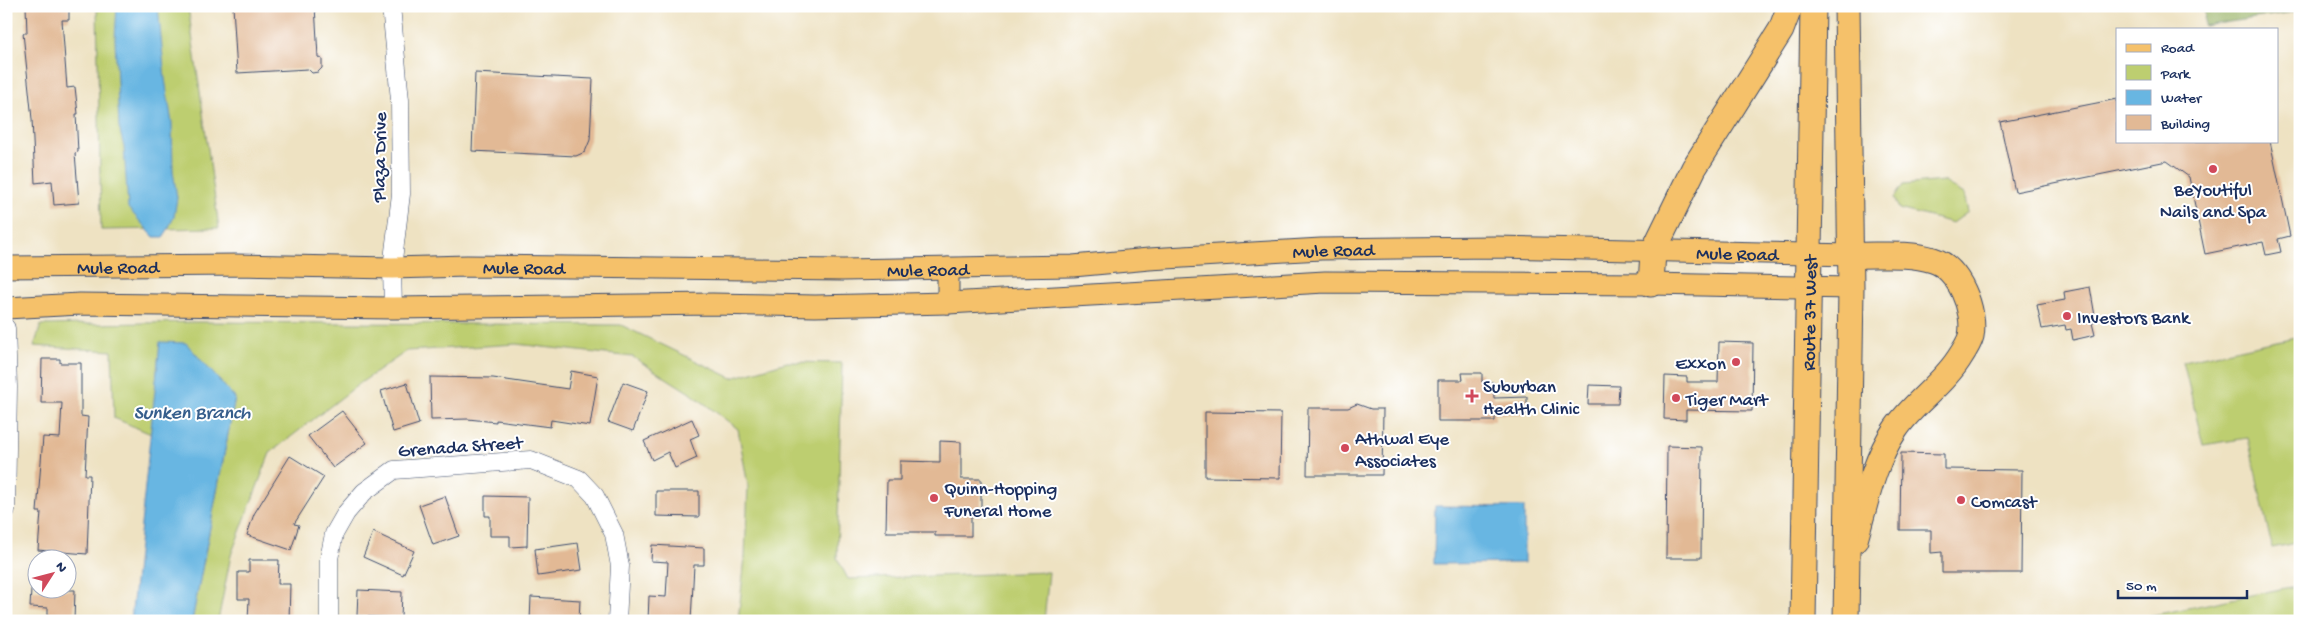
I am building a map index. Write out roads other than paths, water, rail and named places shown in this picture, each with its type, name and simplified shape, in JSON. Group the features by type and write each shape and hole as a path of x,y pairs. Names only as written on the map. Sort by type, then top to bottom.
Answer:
{"highway":[{"path":"1651,284 1653,252 1694,168 1781,30 1790,6"},
{"name":"Route 37 West","path":"1803,621 1810,288 1813,6"},
{"path":"1846,621 1851,288 1847,6"},
{"path":"1846,575 1877,462 1896,429 1958,361 1971,337 1970,313 1966,295 1957,279 1936,261 1914,255 1851,255"}],"main road":[{"name":"Mule Road","path":"6,266 236,265 392,268 467,266 793,271 1072,266 1278,251 1495,247 1851,255"},
{"path":"1399,248 1401,283"},
{"path":"1278,251 1280,284"},
{"path":"948,268 948,303"},
{"name":"Mule Road","path":"6,308 80,304 392,308 702,304 815,306 948,303 1280,284 1651,284 1851,288"}],"street":[{"name":"Plaza Drive","path":"392,6 400,100 401,194 392,268 392,308"},
{"path":"6,328 8,387 6,510"},
{"name":"Grenada Street","path":"329,621 329,559 334,534 346,514 364,492 394,470 531,460 579,479 595,496 614,534 620,566 617,621"}],"water":[{"path":"117,6 158,6 165,79 172,123 173,171 177,198 174,217 164,237 154,237 128,208 124,147 119,127 115,39"},
{"name":"Sunken Branch","path":"160,342 186,343 235,398 192,621 131,621"},
{"path":"1435,506 1524,507 1524,563 1434,564"}],"place":[{"name":"BeYoutiful Nails and Spa","path":"2213,169"},
{"name":"Investors Bank","path":"2067,316"},
{"name":"Exxon","path":"1736,362"},
{"name":"Suburban Health Clinic","path":"1472,396"},
{"name":"Tiger Mart","path":"1676,398"},
{"name":"Athwal Eye Associates","path":"1345,448"},
{"name":"Quinn-Hopping Funeral Home","path":"934,498"},
{"name":"Comcast","path":"1961,500"}]}
